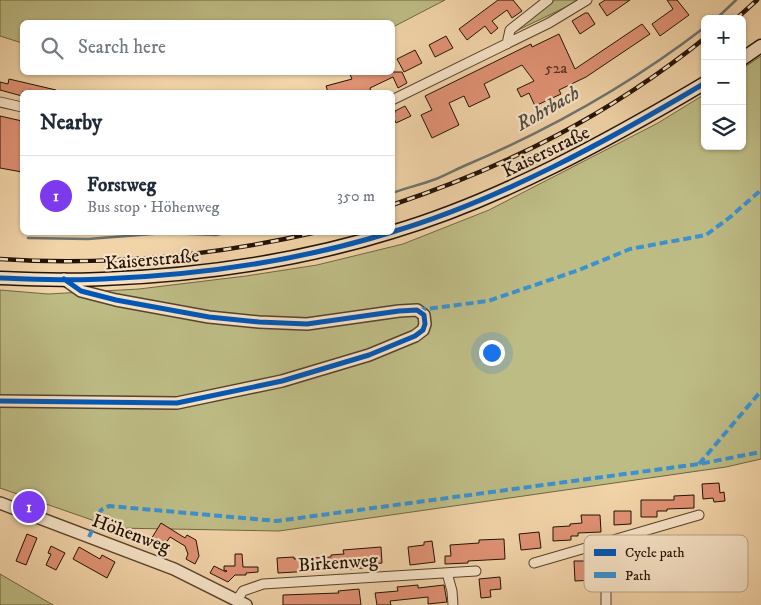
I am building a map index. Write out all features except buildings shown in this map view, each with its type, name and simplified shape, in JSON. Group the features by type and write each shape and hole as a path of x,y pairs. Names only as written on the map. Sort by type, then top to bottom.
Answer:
{"main road":[{"path":"746,56 761,46"},
{"name":"Kaiserstraße","path":"395,231 416,225 482,199 540,172 654,113 701,85"},
{"name":"Kaiserstraße","path":"0,278 103,280 232,268 350,246 383,235"}],"street":[{"path":"506,44 510,30 548,0"},
{"path":"395,99 548,23 587,0"},
{"path":"0,102 20,107"},
{"path":"0,401 177,403 282,381 369,355 415,336 423,330 425,324 424,315 417,310 307,324 210,317 116,300 81,291 64,280"},
{"name":"Höhenweg","path":"0,504 174,569 242,603"},
{"path":"630,535 699,515"},
{"path":"534,564 584,549"},
{"name":"Birkenweg","path":"242,603 243,591 263,584 476,571"},
{"path":"447,573 452,591 453,605"},
{"path":"606,592 606,605"}],"shaded area":[{"path":"0,0 445,0 395,26 395,20 20,20 20,42 0,36"},
{"path":"555,0 577,0 516,31 516,29"},
{"path":"761,56 761,459 726,467 279,531 115,528 0,488 0,290 48,294 139,289 317,265 403,244 489,210 658,123 701,96 701,150 746,150 746,66"},
{"path":"0,574 53,605 0,605"}],"waterway":[{"name":"Rohrbach","path":"720,15 736,0"},
{"name":"Rohrbach","path":"395,192 440,177 558,121 619,87 701,30"},
{"name":"Rohrbach","path":"28,238 88,239 139,235"}],"railway":[{"path":"740,15 757,0"},
{"path":"395,204 476,173 556,136 632,91 701,41"},
{"path":"0,259 80,261 160,257 239,247 302,235"}],"marked path":[{"path":"418,310 488,301 579,270 630,249 706,235 761,190"},
{"path":"699,464 761,391"},
{"path":"89,537 101,510 109,506 277,521 699,464 761,452"}],"cycle path":[{"path":"395,231 433,219 473,203 553,167 631,126 701,85"},
{"path":"0,278 90,280 213,270 286,259 382,235"},
{"path":"0,401 177,403 282,381 369,355 415,336 423,330 425,324 424,315 417,310 307,324 209,317 116,300 81,291 64,279"}],"place":[{"name":"Forstweg","path":"29,507"}]}
